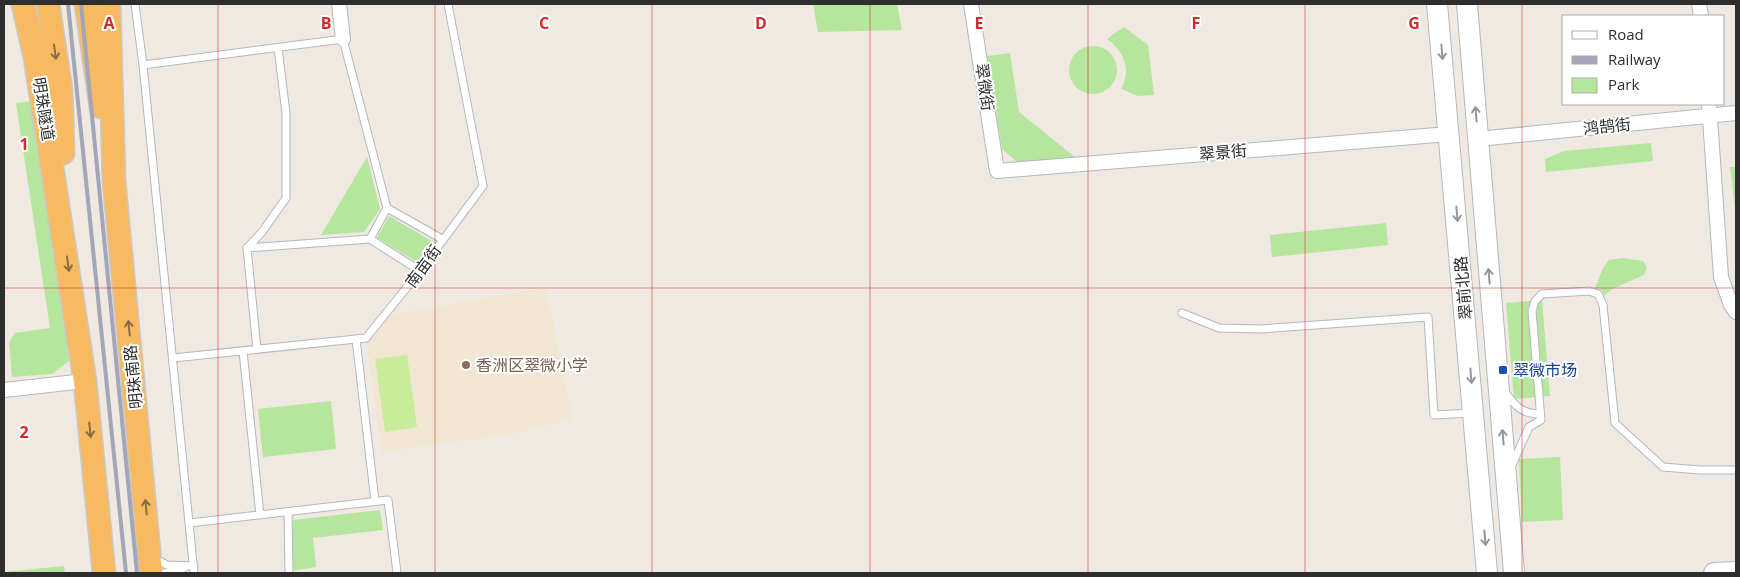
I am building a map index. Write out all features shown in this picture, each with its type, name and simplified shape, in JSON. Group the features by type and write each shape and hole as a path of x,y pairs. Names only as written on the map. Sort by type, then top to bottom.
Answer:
{"highway":[{"path":"10,4 35,135 61,216 85,381 104,573"},
{"name":"明珠隧道","path":"22,4 36,56 61,216"},
{"path":"48,4 61,90 63,159 61,216"},
{"path":"86,4 114,182"},
{"path":"110,4 114,182"},
{"path":"114,182 122,4"},
{"name":"明珠南路","path":"114,182 151,573"}],"main road":[{"name":"翠前北路","path":"1437,4 1488,573"},
{"name":"翠前北路","path":"1467,4 1514,573"},
{"path":"1714,573 1736,572"}],"street":[{"path":"339,4 343,39"},
{"name":"翠微街","path":"971,4 997,171"},
{"path":"1710,110 1721,277 1731,305 1736,312"},
{"name":"鸿鹄街","path":"1478,139 1710,110 1736,113"},
{"name":"翠景街","path":"997,171 1450,134"},
{"path":"4,390 85,381"}],"lane":[{"path":"135,4 143,66 194,569"},
{"name":"南亩街","path":"173,358 366,338 420,271 483,186 448,4"},
{"path":"143,66 343,39 387,208 370,238"},
{"path":"256,349 247,248 262,232 286,198 286,113 278,48"},
{"path":"387,208 442,240"},
{"path":"247,248 370,238 420,271"},
{"path":"1540,417 1532,311 1535,301 1542,294 1589,291 1598,294 1603,305 1615,423 1663,467 1736,470"},
{"path":"1182,313 1219,328 1261,329 1428,317 1434,415 1474,412"},
{"path":"356,339 375,502"},
{"path":"243,351 260,515"},
{"path":"1498,383 1515,407 1540,417"},
{"path":"1507,485 1513,460 1521,441 1529,427 1540,417"},
{"path":"190,523 388,500 397,573"},
{"path":"288,512 289,573"},
{"path":"149,548 152,555 162,564 194,569"},
{"path":"165,573 194,569"}],"shaded area":[{"name":"香洲区翠微小学","path":"539,289 548,294 572,419 517,433 381,452 366,338 385,316"}],"green space":[{"path":"813,4 897,4 902,30 818,32"},
{"path":"1124,27 1148,45 1154,95 1138,96 1121,89 1126,75 1125,61 1118,49 1107,39"},
{"path":"1088,46 1098,46 1110,53 1117,65 1117,75 1110,87 1098,94 1088,94 1080,90 1073,83 1069,75 1069,65 1073,57 1080,50"},
{"path":"1010,53 1019,112 1076,158 1017,162 1002,149 987,56"},
{"path":"31,101 54,223 69,361 52,374 12,377 9,342 15,333 50,328 16,103"},
{"path":"1651,143 1653,161 1546,172 1545,159 1564,151"},
{"path":"367,157 380,209 364,232 321,235"},
{"path":"1730,167 1736,167 1736,208 1735,208"},
{"path":"389,216 435,243 420,264 377,238"},
{"path":"1386,223 1388,245 1272,257 1270,235"},
{"path":"1623,258 1643,261 1647,267 1644,275 1612,289 1604,296 1602,290 1595,288 1603,268 1609,260"},
{"path":"1542,300 1550,396 1514,399 1506,303"},
{"path":"407,355 417,427 385,432 375,359"},
{"path":"331,401 336,449 263,457 258,409"},
{"path":"1560,457 1563,520 1522,522 1519,459"},
{"path":"380,510 383,530 313,538 316,567 292,571 290,563 293,520"},
{"path":"64,566 65,573 4,573 4,572"}],"railway":[{"path":"68,4 126,573"},
{"path":"81,4 137,573"}],"place":[{"name":"香洲区翠微小学","path":"466,365"},
{"name":"翠微市场","path":"1503,370"}]}
